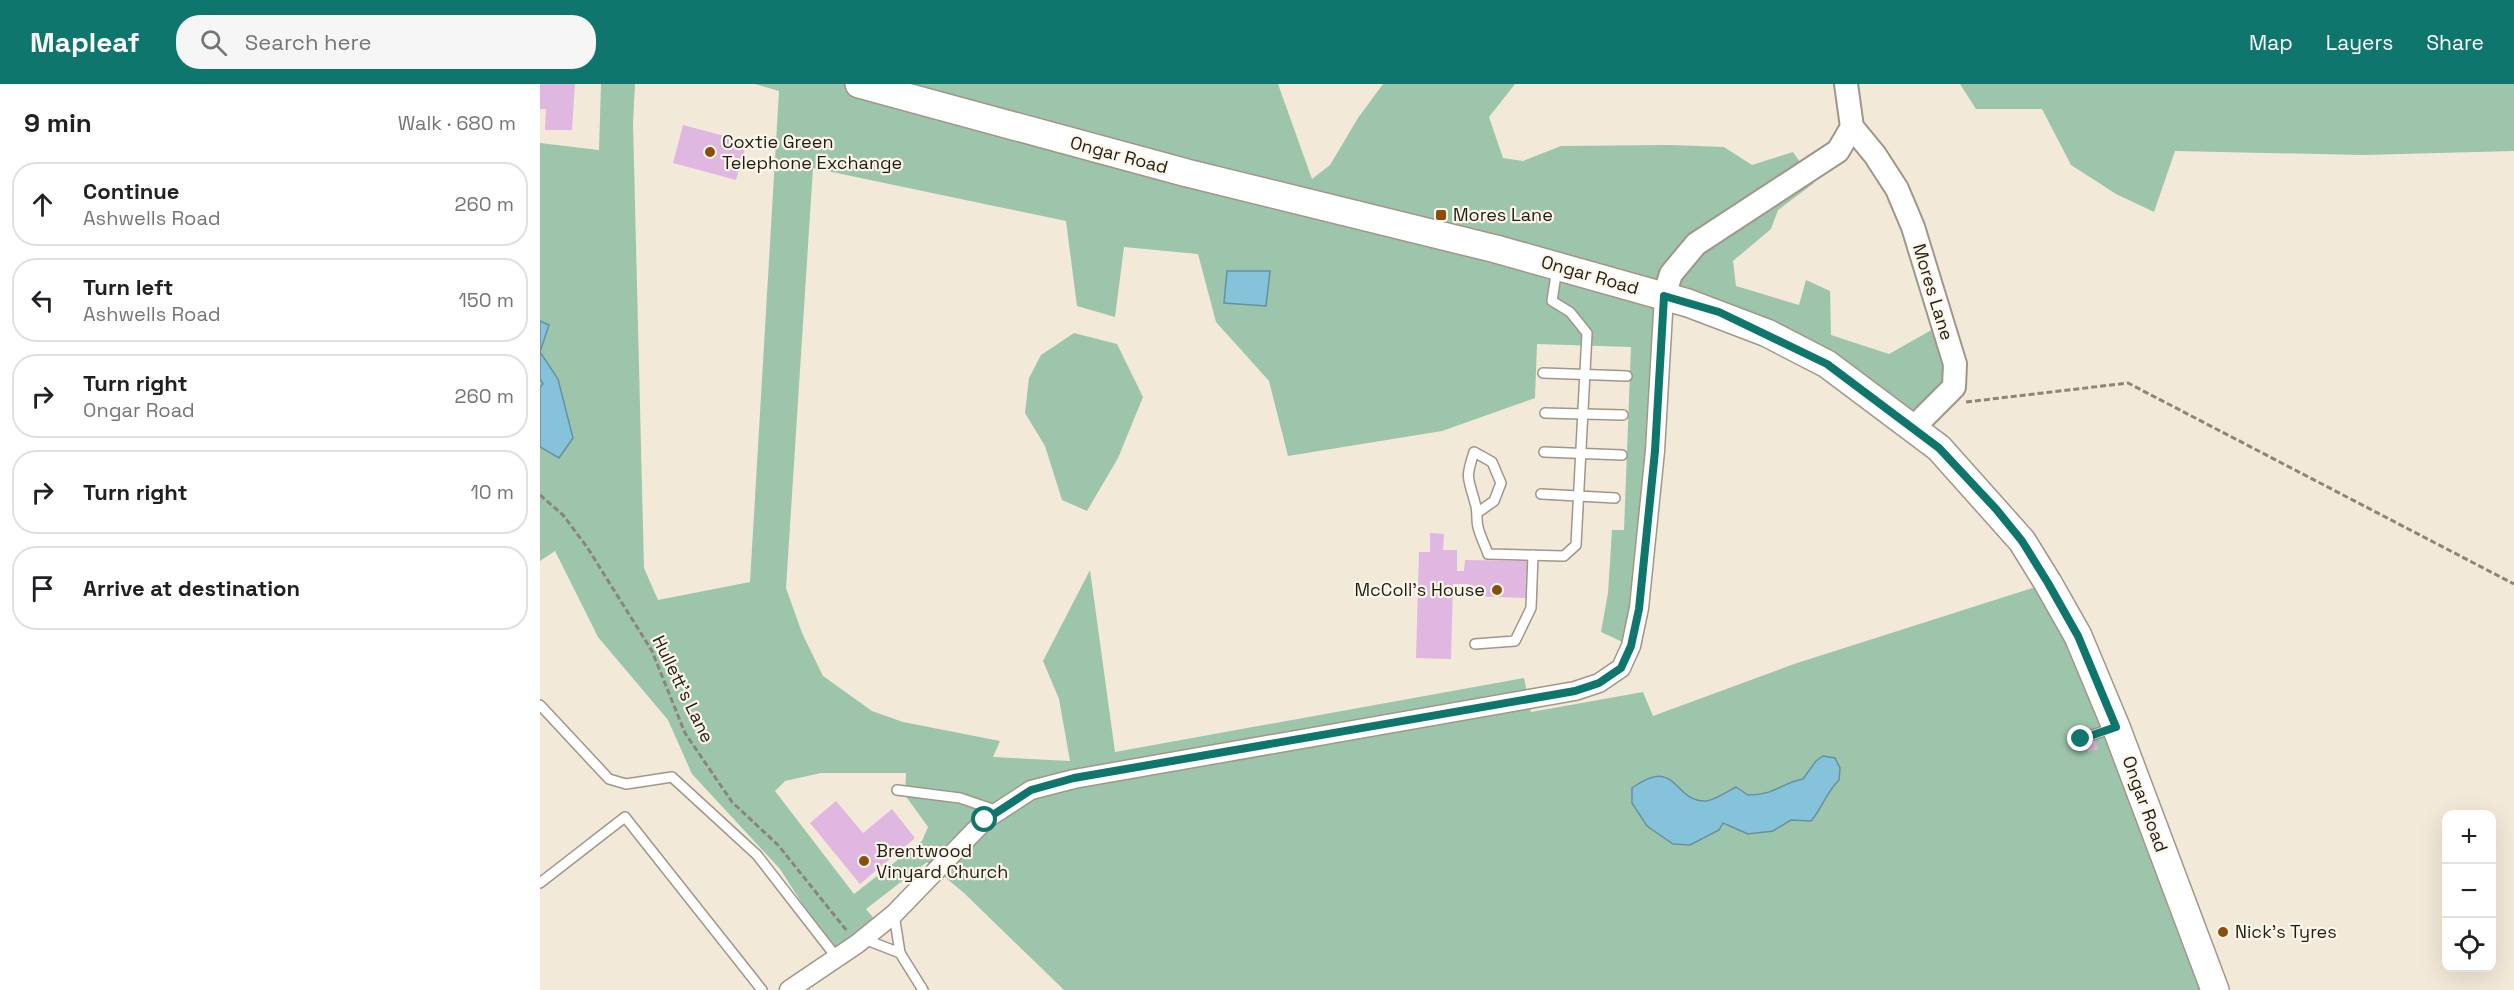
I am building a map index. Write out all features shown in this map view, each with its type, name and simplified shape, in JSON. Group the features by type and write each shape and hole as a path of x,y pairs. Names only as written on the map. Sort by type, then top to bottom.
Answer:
{"main road":[{"name":"Ongar Road","path":"859,84 1186,173 1557,266 1664,296 1719,312 1827,364 1914,427 1939,448 2022,541 2078,636 2110,729 2215,990"}],"street":[{"path":"789,990 861,942 894,914 985,820 1031,790 1074,778 1575,691 1599,683 1621,668 1631,646 1639,609 1655,451 1664,296 1671,274 1696,244 1838,151 1852,126 1846,84"},
{"name":"Mores Lane","path":"1852,126 1897,189 1913,227 1954,364 1953,387"},
{"path":"1838,151 1872,151"},
{"path":"1914,427 1953,387"}],"lane":[{"path":"1477,513 1494,501 1501,483 1492,462 1474,452 1468,470 1467,484 1476,504 1478,527 1488,554 1564,556 1576,545 1587,374 1587,333 1570,312 1552,301 1557,266"},
{"path":"1544,373 1627,376"},
{"path":"1545,413 1623,415"},
{"path":"1544,452 1622,455"},
{"path":"1541,495 1615,498"},
{"path":"1475,644 1515,641 1531,608 1533,555"},
{"path":"540,705 609,780 626,784 672,777 757,855 837,958"},
{"path":"2081,739 2110,729"},
{"path":"897,790 960,798 998,812"},
{"path":"540,884 625,817 762,990"},
{"path":"894,914 900,953 923,990"},
{"path":"861,942 900,953"}],"path":[{"path":"1953,387 1964,403 2128,383 2514,584"},
{"name":"Hullett's Lane","path":"540,495 563,515 587,547 646,642 685,733 732,802 778,845 861,942"}],"green space":[{"path":"601,84 635,84 633,123 644,568 658,600 750,582 779,91 755,84 1278,84 1312,179 1330,165 1358,118 1383,84 1515,84 1489,117 1503,158 1523,161 1561,146 1670,145 1724,147 1752,165 1793,152 1814,183 1778,210 1771,229 1733,261 1736,286 1799,305 1806,280 1830,291 1831,335 1889,354 1942,324 1956,376 1914,427 1688,303 1661,318 1631,646 1601,632 1608,593 1612,530 1624,530 1631,347 1537,344 1535,398 1442,431 1288,456 1269,381 1216,322 1198,254 1124,247 1115,317 1077,306 1066,221 813,168 786,588 802,633 823,676 872,711 903,722 1000,741 993,757 1070,761 1059,699 1043,661 1090,570 1115,752 1524,678 1531,712 1643,692 1653,716 1794,664 2048,583 2215,990 1064,990 964,893 927,862 866,909 880,926 837,958 780,869 692,774 668,720 598,637 555,551 540,561 540,143 599,150","holes":["821,773 906,773 905,795 928,827 922,841 854,894 775,791 785,781"]},
{"path":"1960,84 2514,84 2514,151 2363,155 2175,151 2154,212 2116,194 2071,165 2042,109 1976,109"},
{"path":"1074,333 1117,344 1143,397 1118,458 1087,511 1062,500 1045,446 1025,413 1029,378 1041,355"}],"water":[{"path":"1227,271 1270,271 1266,306 1224,303"},
{"path":"540,321 549,325 540,352"},
{"path":"540,352 558,379 573,438 559,458 540,447 540,387 543,384 540,379"},
{"path":"1823,756 1835,758 1840,768 1839,780 1811,821 1791,820 1773,831 1748,834 1723,823 1719,830 1690,845 1673,844 1647,826 1632,803 1632,788 1647,779 1658,776 1674,782 1687,795 1706,801 1736,787 1748,795 1765,793 1803,779 1816,761"}],"building":[{"path":"540,84 575,84 572,130 545,130 546,109 540,109"},
{"name":"Coxtie Green Telephone Exchange","path":"683,125 747,142 736,180 673,163"},
{"name":"McColl's House","path":"1430,533 1444,534 1443,550 1457,550 1457,571 1464,571 1465,560 1527,561 1526,598 1468,596 1468,584 1453,584 1451,659 1416,658 1419,552 1430,552"},
{"path":"2095,740 2098,749 2088,752 2085,744"},
{"name":"Brentwood Vinyard Church","path":"836,801 863,833 892,809 915,838 860,884 810,823"}],"place":[{"name":"Coxtie Green Telephone Exchange","path":"710,152"},
{"name":"Mores Lane","path":"1441,215"},
{"name":"McColl's House","path":"1497,590"},
{"name":"Brentwood Vinyard Church","path":"864,861"},
{"name":"Nick's Tyres","path":"2223,932"}],"route":[{"path":"985,820 1031,790 1074,778 1575,691 1599,683 1621,668 1631,646 1639,609 1655,451 1664,296 1719,312 1767,333 1827,364 1914,427 1939,448 1996,509 2022,541 2078,636 2116,727 2081,739"}]}
